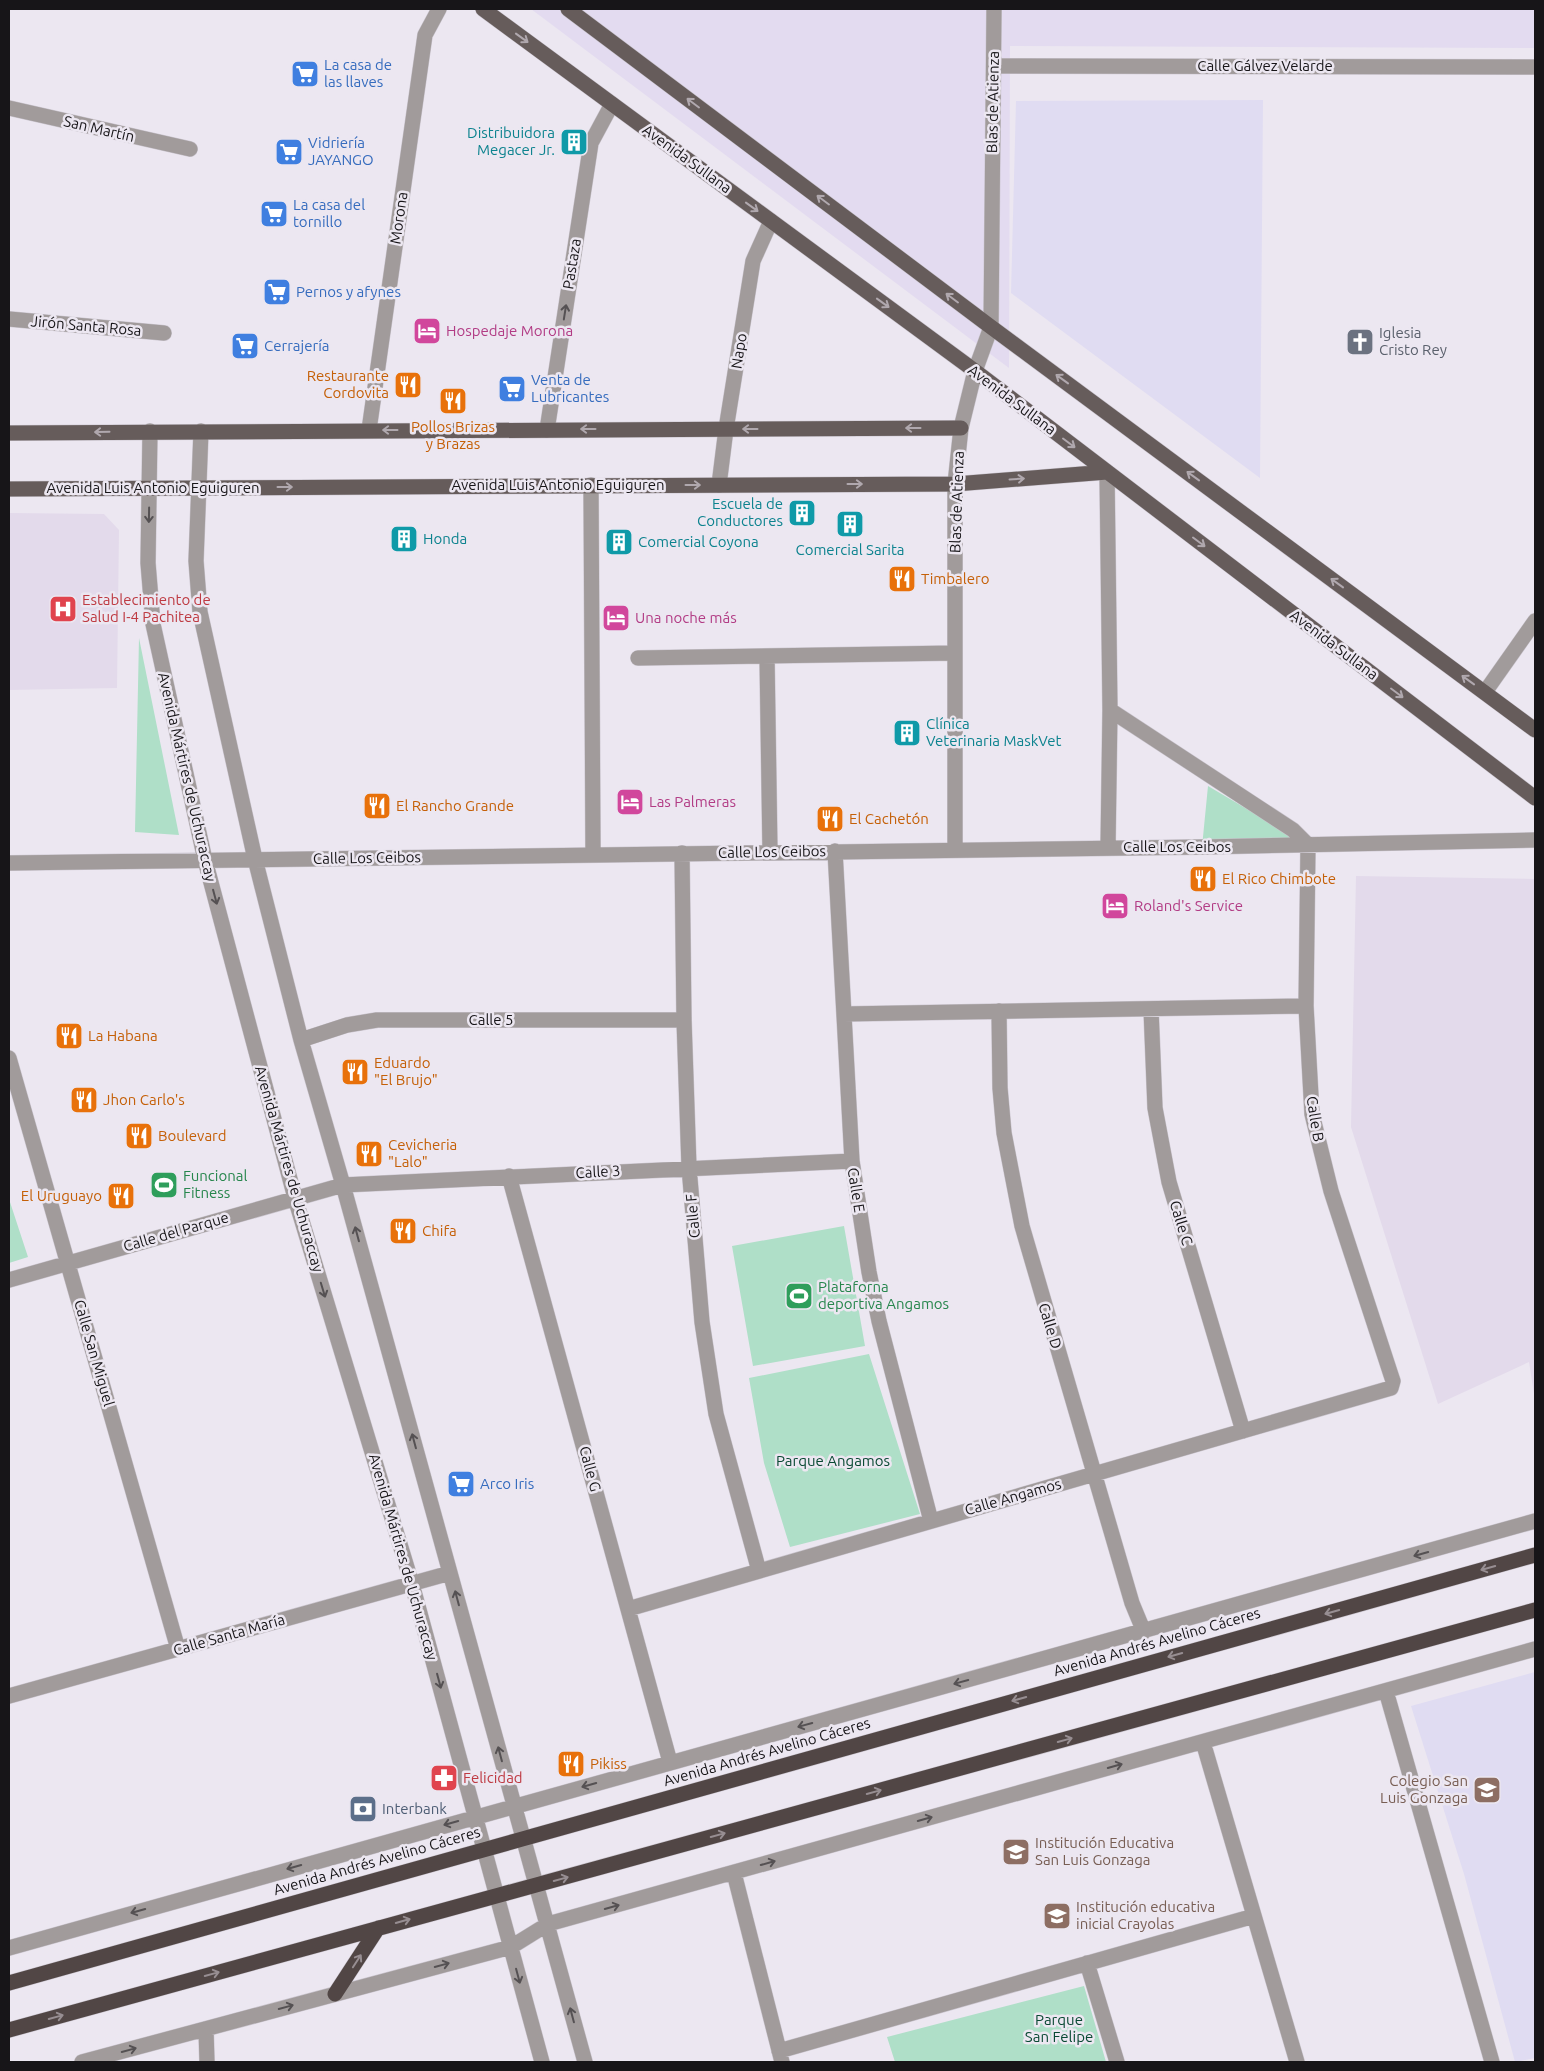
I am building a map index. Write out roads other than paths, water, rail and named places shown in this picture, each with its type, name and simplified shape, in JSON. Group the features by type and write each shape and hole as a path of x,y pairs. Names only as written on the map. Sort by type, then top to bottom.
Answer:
{"highway":[{"name":"Avenida Andrés Avelino Cáceres","path":"9,1983 1535,1555"},
{"path":"9,2030 1535,1610"},
{"path":"335,1994 378,1928"}],"main road":[{"name":"Avenida Sullana","path":"483,9 975,371 1535,798"},
{"path":"568,9 991,327 1535,730"},
{"path":"9,433 961,428"},
{"name":"Avenida Luis Antonio Eguiguren","path":"9,489 955,484 1107,472"}],"street":[{"name":"Morona","path":"369,430 425,35 439,9"},
{"name":"Blas de Atienza","path":"955,850 955,484 961,428 975,371 991,327 994,9"},
{"name":"Calle Gálvez Velarde","path":"994,66 1535,67"},
{"name":"Pastaza","path":"548,430 591,143 612,104"},
{"name":"San Martín","path":"9,108 190,149"},
{"name":"Napo","path":"719,484 726,429 754,261 771,221"},
{"name":"Jirón Santa Rosa","path":"9,319 164,333"},
{"name":"Avenida Mártires de Uchuraccay","path":"150,431 148,563 153,624 205,860 295,1198 412,1584 542,2062"},
{"path":"201,431 196,561 200,612 255,859 302,1040 585,2062"},
{"path":"1107,472 1110,710 1108,847"},
{"path":"591,485 593,854"},
{"path":"1485,692 1535,621"},
{"path":"638,658 955,653"},
{"path":"767,656 770,852"},
{"path":"1110,710 1293,830 1308,845"},
{"name":"Calle Los Ceibos","path":"9,863 1308,845 1535,840"},
{"name":"Calle B","path":"1308,845 1306,1006 1312,1114 1320,1155 1393,1381"},
{"name":"Calle E","path":"835,851 852,1161 869,1272 879,1321 931,1521"},
{"name":"Calle F","path":"682,853 684,1020 689,1167 702,1322 708,1369 726,1455 759,1571"},
{"path":"844,1014 1306,1006"},
{"name":"Calle C","path":"1152,1009 1155,1108 1169,1182 1243,1431"},
{"name":"Calle D","path":"999,1011 1000,1088 1004,1133 1015,1197 1033,1269 1132,1603 1144,1632"},
{"name":"Calle 5","path":"302,1040 347,1025 377,1020 684,1020"},
{"name":"Calle San Miguel","path":"9,1058 178,1649"},
{"name":"Calle 3","path":"343,1185 689,1167 852,1161"},
{"name":"Calle G","path":"509,1176 670,1762"},
{"name":"Calle del Parque","path":"9,1280 343,1185"},
{"name":"Calle Angamos","path":"628,1609 1391,1388 1393,1381"},
{"name":"Avenida Andrés Avelino Cáceres","path":"9,1948 476,1816 1144,1632 1535,1521"},
{"name":"Calle Santa María","path":"9,1696 450,1573"},
{"path":"82,2062 511,1947 548,1924 1535,1649"},
{"path":"1386,1691 1492,2062"},
{"path":"1203,1742 1297,2062"},
{"path":"734,1873 780,2057 1088,1963 1254,1916"},
{"path":"1088,1963 1116,2062"},
{"path":"206,2029 208,2062"}],"place":[{"name":"La casa de las llaves","path":"305,74"},
{"name":"Distribuidora Megacer Jr.","path":"574,142"},
{"name":"Vidriería JAYANGO","path":"289,152"},
{"name":"La casa del tornillo","path":"274,214"},
{"name":"Pernos y afynes","path":"277,292"},
{"name":"Hospedaje Morona","path":"427,331"},
{"name":"Iglesia Cristo Rey","path":"1360,342"},
{"name":"Cerrajería","path":"245,346"},
{"name":"Restaurante Cordovita","path":"408,385"},
{"name":"Venta de Lubricantes","path":"512,389"},
{"name":"Pollos Brizas y Brazas","path":"453,401"},
{"name":"Escuela de Conductores","path":"802,513"},
{"name":"Comercial Sarita","path":"850,524"},
{"name":"Honda","path":"404,539"},
{"name":"Comercial Coyona","path":"619,542"},
{"name":"Timbalero","path":"902,579"},
{"name":"Establecimiento de Salud I-4 Pachitea","path":"63,609"},
{"name":"Una noche más","path":"616,618"},
{"name":"Clínica Veterinaria MaskVet","path":"907,733"},
{"name":"Las Palmeras","path":"630,802"},
{"name":"El Rancho Grande","path":"377,806"},
{"name":"El Cachetón","path":"830,819"},
{"name":"El Rico Chimbote","path":"1203,879"},
{"name":"Roland's Service","path":"1115,906"},
{"name":"La Habana","path":"69,1036"},
{"name":"Eduardo \"El Brujo\"","path":"355,1072"},
{"name":"Jhon Carlo's","path":"84,1100"},
{"name":"Boulevard","path":"139,1136"},
{"name":"Cevicheria \"Lalo\"","path":"369,1154"},
{"name":"Funcional Fitness","path":"164,1185"},
{"name":"El Uruguayo","path":"121,1196"},
{"name":"Chifa","path":"403,1231"},
{"name":"Plataforna deportiva Angamos","path":"799,1296"},
{"name":"Arco Iris","path":"461,1484"},
{"name":"Pikiss","path":"571,1764"},
{"name":"Felicidad","path":"444,1778"},
{"name":"Colegio San Luis Gonzaga","path":"1487,1790"},
{"name":"Interbank","path":"363,1809"},
{"name":"Institución Educativa San Luis Gonzaga","path":"1016,1852"},
{"name":"Institución educativa inicial Crayolas","path":"1057,1916"}],"park label":[{"name":"Parque Angamos","path":"833,1461"},
{"name":"Parque San Felipe","path":"1059,2028"}]}
